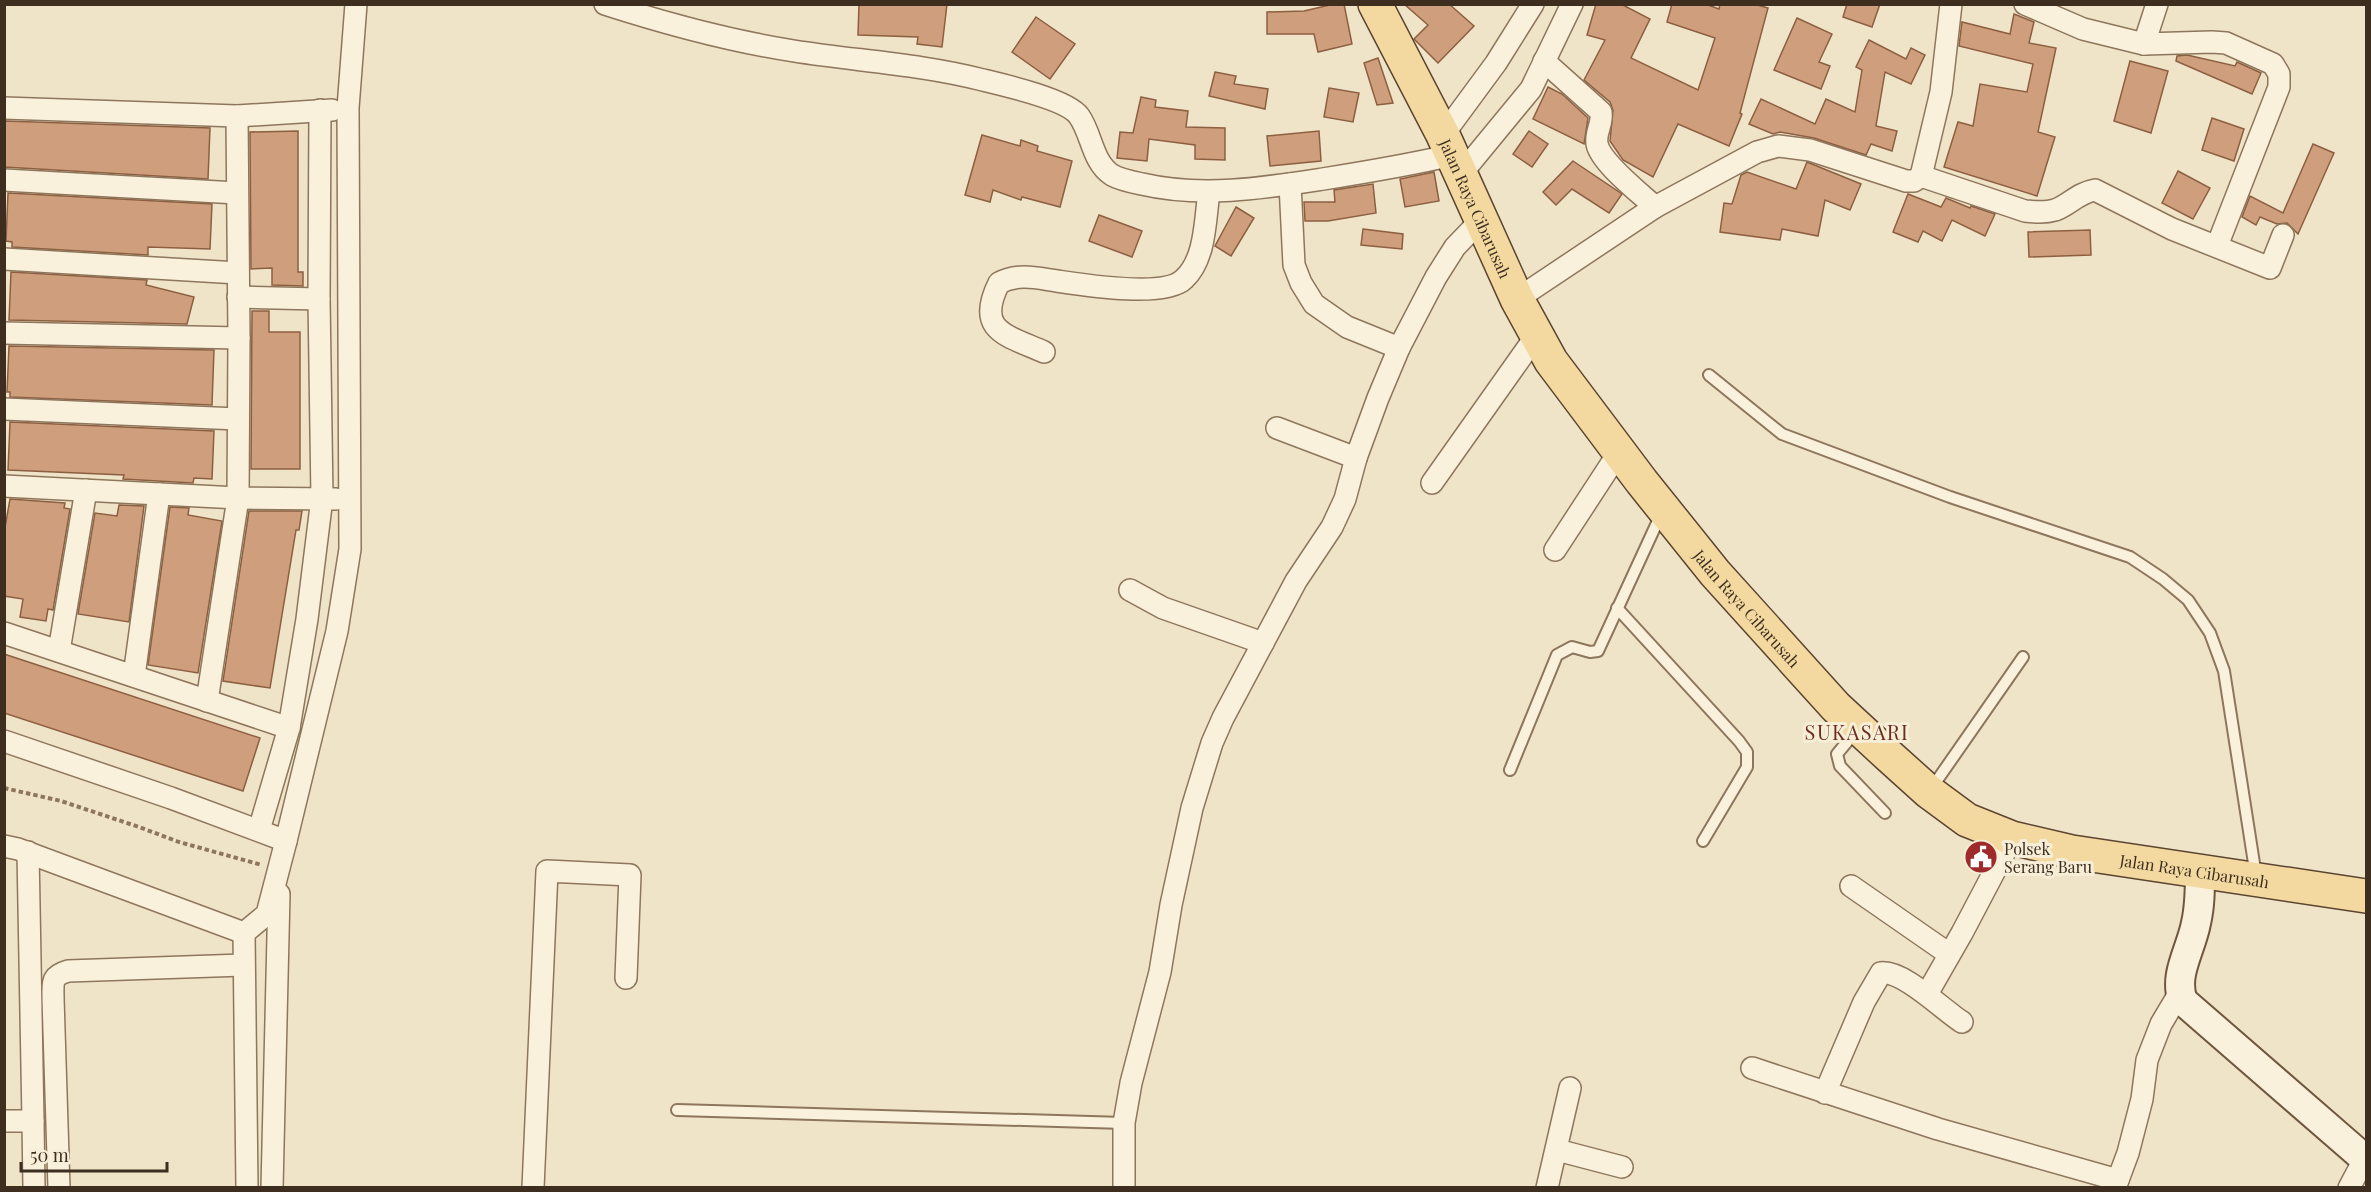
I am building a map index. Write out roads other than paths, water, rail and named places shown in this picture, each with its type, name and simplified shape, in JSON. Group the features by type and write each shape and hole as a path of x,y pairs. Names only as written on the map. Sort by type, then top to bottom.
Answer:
{"main road":[{"name":"Jalan Raya Cibarusah","path":"1375,4 1452,155 1517,299 1551,361 1619,453 1715,573 1836,706 1929,792 1967,820 2012,838 2072,852 2367,896"}],"street":[{"path":"247,1188 244,933 267,914 280,869 346,582 350,549 348,108 356,4"},
{"path":"605,4 661,22 744,41 795,51 975,77 1020,89 1071,108 1080,117 1098,159 1111,174 1125,180 1156,187 1209,192 1377,172 1452,155 1532,89 1572,4"},
{"path":"1452,155 1496,63 1533,4"},
{"path":"1517,299 1655,207 1743,158 1778,146 1810,150 1906,181 1914,181 1921,176 1941,92 1951,4"},
{"path":"2025,4 2083,29 2144,44 2226,43 2273,64 2279,74 2279,87 2217,246"},
{"path":"2144,44 2157,4"},
{"path":"1545,61 1601,112 1602,120 1596,133 1601,154 1655,207"},
{"path":"4,108 237,116 348,108"},
{"path":"259,830 288,728 307,619 322,498 320,110"},
{"path":"207,701 238,498 237,116"},
{"path":"1921,176 2025,211 2042,212 2056,209 2076,196 2095,190 2172,229 2270,268 2283,235"},
{"path":"4,180 237,193"},
{"path":"1290,184 1293,259 1301,283 1314,304 1347,327 1400,348"},
{"path":"1044,352 993,325 988,312 989,304 999,283 1010,277 1026,276 1104,288 1155,289 1175,286 1185,279 1196,262 1201,245 1209,192"},
{"path":"1125,1188 1124,1123 1142,1038 1160,972 1171,905 1192,808 1212,743 1296,581 1332,527 1345,499 1356,458 1400,348 1436,277 1455,247 1481,220"},
{"path":"4,259 238,273"},
{"path":"238,297 320,299"},
{"path":"4,333 239,338"},
{"path":"1432,483 1536,336"},
{"path":"4,409 238,419"},
{"path":"1277,428 1356,458"},
{"path":"1555,550 1619,453"},
{"path":"5,486 238,498 349,499"},
{"path":"59,651 86,490"},
{"path":"134,676 159,494"},
{"path":"1130,590 1163,608 1263,643"},
{"path":"4,633 288,728"},
{"path":"4,741 259,830 286,842"},
{"path":"1927,994 2012,838"},
{"path":"4,846 28,852 244,933"},
{"path":"28,852 34,1188"},
{"path":"272,1188 280,869"},
{"path":"533,1188 547,871 630,875 626,978"},
{"path":"2200,871 2200,900 2197,918 2179,981 2183,1001 2366,1158 2349,1188"},
{"path":"1851,886 1950,954"},
{"path":"60,1188 53,998 53,981 58,974 68,971 243,965"},
{"path":"1826,1093 1864,1002 1881,973 1888,973 1927,994 1962,1022"},
{"path":"1752,1068 2117,1184 2128,1153 2142,1099 2147,1060 2161,1024 2180,992"},
{"path":"1547,1188 1569,1088"},
{"path":"4,1121 33,1120"},
{"path":"1557,1150 1622,1167"}],"lane":[{"path":"1709,375 1782,434 1950,497 2130,557 2163,579 2188,600 2210,633 2224,671 2256,879"},
{"path":"1510,770 1557,655 1572,647 1590,652 1598,651 1663,509"},
{"path":"1617,608 1747,752 1747,766 1703,841"},
{"path":"1929,792 2023,657"},
{"path":"1859,727 1837,754 1837,759 1840,766 1885,813"},
{"path":"677,1110 1124,1123"}],"place":[{"name":"Polsek Serang Baru","path":"1981,857"}],"district":[{"name":"SUKASARI","path":"1857,731"}]}
